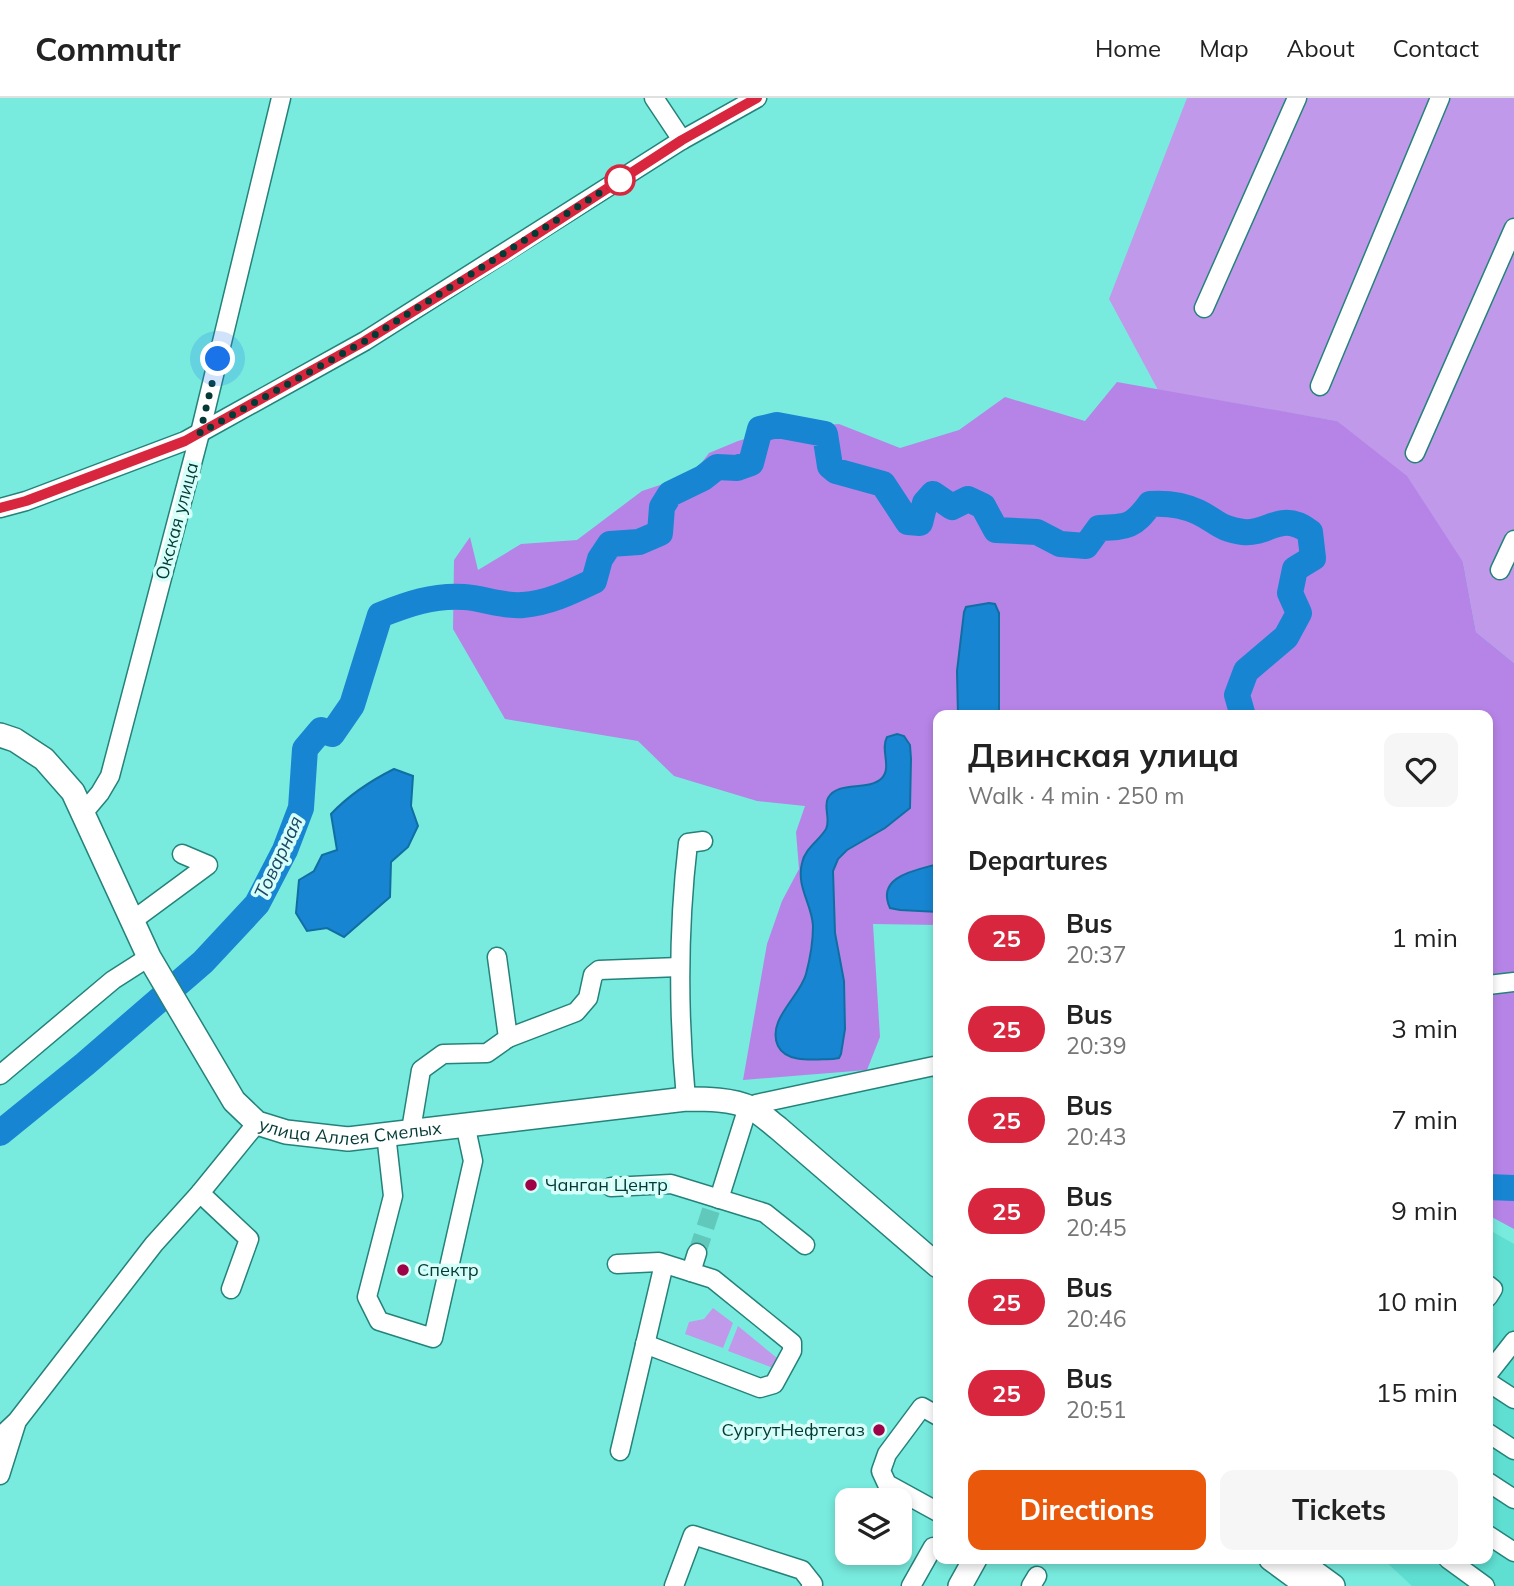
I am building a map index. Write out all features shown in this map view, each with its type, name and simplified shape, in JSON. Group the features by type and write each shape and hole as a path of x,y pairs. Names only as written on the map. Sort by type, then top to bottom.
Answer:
{"main road":[{"name":"улица Аллея Смелых","path":"0,734 15,740 44,759 73,792 149,957 234,1101 257,1123 286,1132 348,1139 686,1100 702,1099 749,1108 800,1145 933,1262"},
{"path":"960,1586 972,1564"},
{"path":"1279,1564 1308,1586"},
{"path":"1303,1564 1333,1586"}],"street":[{"name":"Окская улица","path":"84,813 110,776 200,433 281,98"},
{"path":"654,98 682,140"},
{"path":"0,508 185,441 200,433 365,341 503,256 682,140 757,98"},
{"path":"1205,308 1297,98"},
{"path":"1320,386 1440,98"},
{"path":"1415,453 1514,228"},
{"path":"1500,570 1514,540"},
{"path":"686,1100 679,967 688,843 704,841"},
{"path":"132,921 208,865 182,854"},
{"path":"0,1075 113,980 149,957"},
{"path":"497,957 508,1038"},
{"path":"411,1130 422,1070 443,1054 487,1053 508,1038 576,1012 588,998 593,975 599,970 679,967"},
{"path":"1493,984 1514,982"},
{"name":"улица Аллея Смелых","path":"749,1108 756,1104 933,1066"},
{"path":"715,1201 749,1108"},
{"path":"0,1437 17,1421 153,1244 200,1193 257,1123"},
{"path":"386,1134 393,1196 367,1297 379,1321 433,1338 473,1161 466,1124"},
{"path":"611,1187 671,1184 715,1201 765,1213 805,1245"},
{"path":"200,1193 249,1239 231,1290"},
{"path":"688,1278 697,1253"},
{"path":"620,1451 664,1264"},
{"path":"617,1265 664,1264 688,1278 713,1279 792,1343 792,1351 774,1384 760,1388 645,1344"},
{"path":"1493,1368 1512,1346"},
{"path":"1493,1385 1514,1399"},
{"path":"933,1413 922,1407 887,1454 881,1471 887,1484 933,1509"},
{"path":"0,1475 17,1421"},
{"path":"1493,1436 1514,1450"},
{"path":"1493,1485 1514,1499"},
{"path":"674,1586 693,1535 802,1570 813,1584 811,1586"},
{"path":"1493,1538 1514,1552"},
{"path":"911,1586 933,1548"},
{"path":"1455,1564 1485,1586"}],"shaded area":[{"path":"1187,98 1514,98 1514,663 1476,632 1463,562 1337,421 1158,390 1109,299"},
{"path":"1117,382 1337,421 1407,476 1463,562 1476,632 1514,663 1514,1229 1493,1218 1493,710 933,710 933,925 873,924 880,1037 867,1070 743,1080 767,944 782,901 799,869 796,832 805,806 757,801 674,776 638,741 505,719 453,629 454,560 470,537 478,570 521,544 577,540 642,491 693,474 709,453 738,441 778,429 839,424 900,448 959,430 1005,397 1085,421"},
{"path":"995,604 999,613 999,710 958,710 957,671 966,607"},
{"path":"897,734 904,736 910,745 910,808 885,828 847,850 838,859 833,871 835,933 844,981 845,1029 841,1054 839,1058 810,1060 788,1056 778,1046 776,1027 803,983 813,932 812,918 801,880 804,858 826,829 828,798 839,789 869,784 882,778 886,769 885,742 887,737"},
{"path":"394,769 413,776 411,806 418,826 408,847 391,862 390,897 344,937 327,928 307,931 296,913 299,880 314,871 322,855 337,850 331,814 360,789"},
{"path":"933,865 933,912 890,908 888,888 900,876"},
{"path":"1493,1232 1514,1244 1514,1586 1412,1586 1388,1564 1493,1564"},
{"path":"713,1308 733,1323 723,1348 685,1334 689,1322 704,1319"},
{"path":"738,1326 777,1358 773,1368 728,1351"}],"waterway":[{"name":"Товарная","path":"0,1133 203,962 257,904 285,850 301,808 305,749 321,730 332,734 352,705 380,615 442,597 471,598 501,604 533,604 594,581 600,559 610,544 639,542 660,533 662,507 670,494 703,478 717,467 737,468 751,463 760,429 777,425 825,434 830,466 836,471 883,484 908,522 920,523 925,503 933,494 952,507 968,499 983,506 996,530 1037,532 1060,544 1086,546 1099,528 1129,524 1150,504 1186,508 1235,531 1252,532 1283,523 1300,526 1310,532 1313,558 1295,569 1290,593 1299,613 1286,637 1246,671 1237,695 1241,710"},
{"name":"Товарная","path":"1493,1187 1514,1188"}],"tunnel":[{"path":"697,1253 712,1207"}],"bus line":[{"name":"25","path":"0,508 26,501 185,441 365,341 503,256 682,140 757,98"}],"place":[{"name":"Чанган Центр","path":"531,1185"},
{"name":"Спектр","path":"403,1270"},
{"name":"СургутНефтегаз","path":"879,1430"}],"route":[{"path":"218,359 200,433 365,341 620,180"}]}
